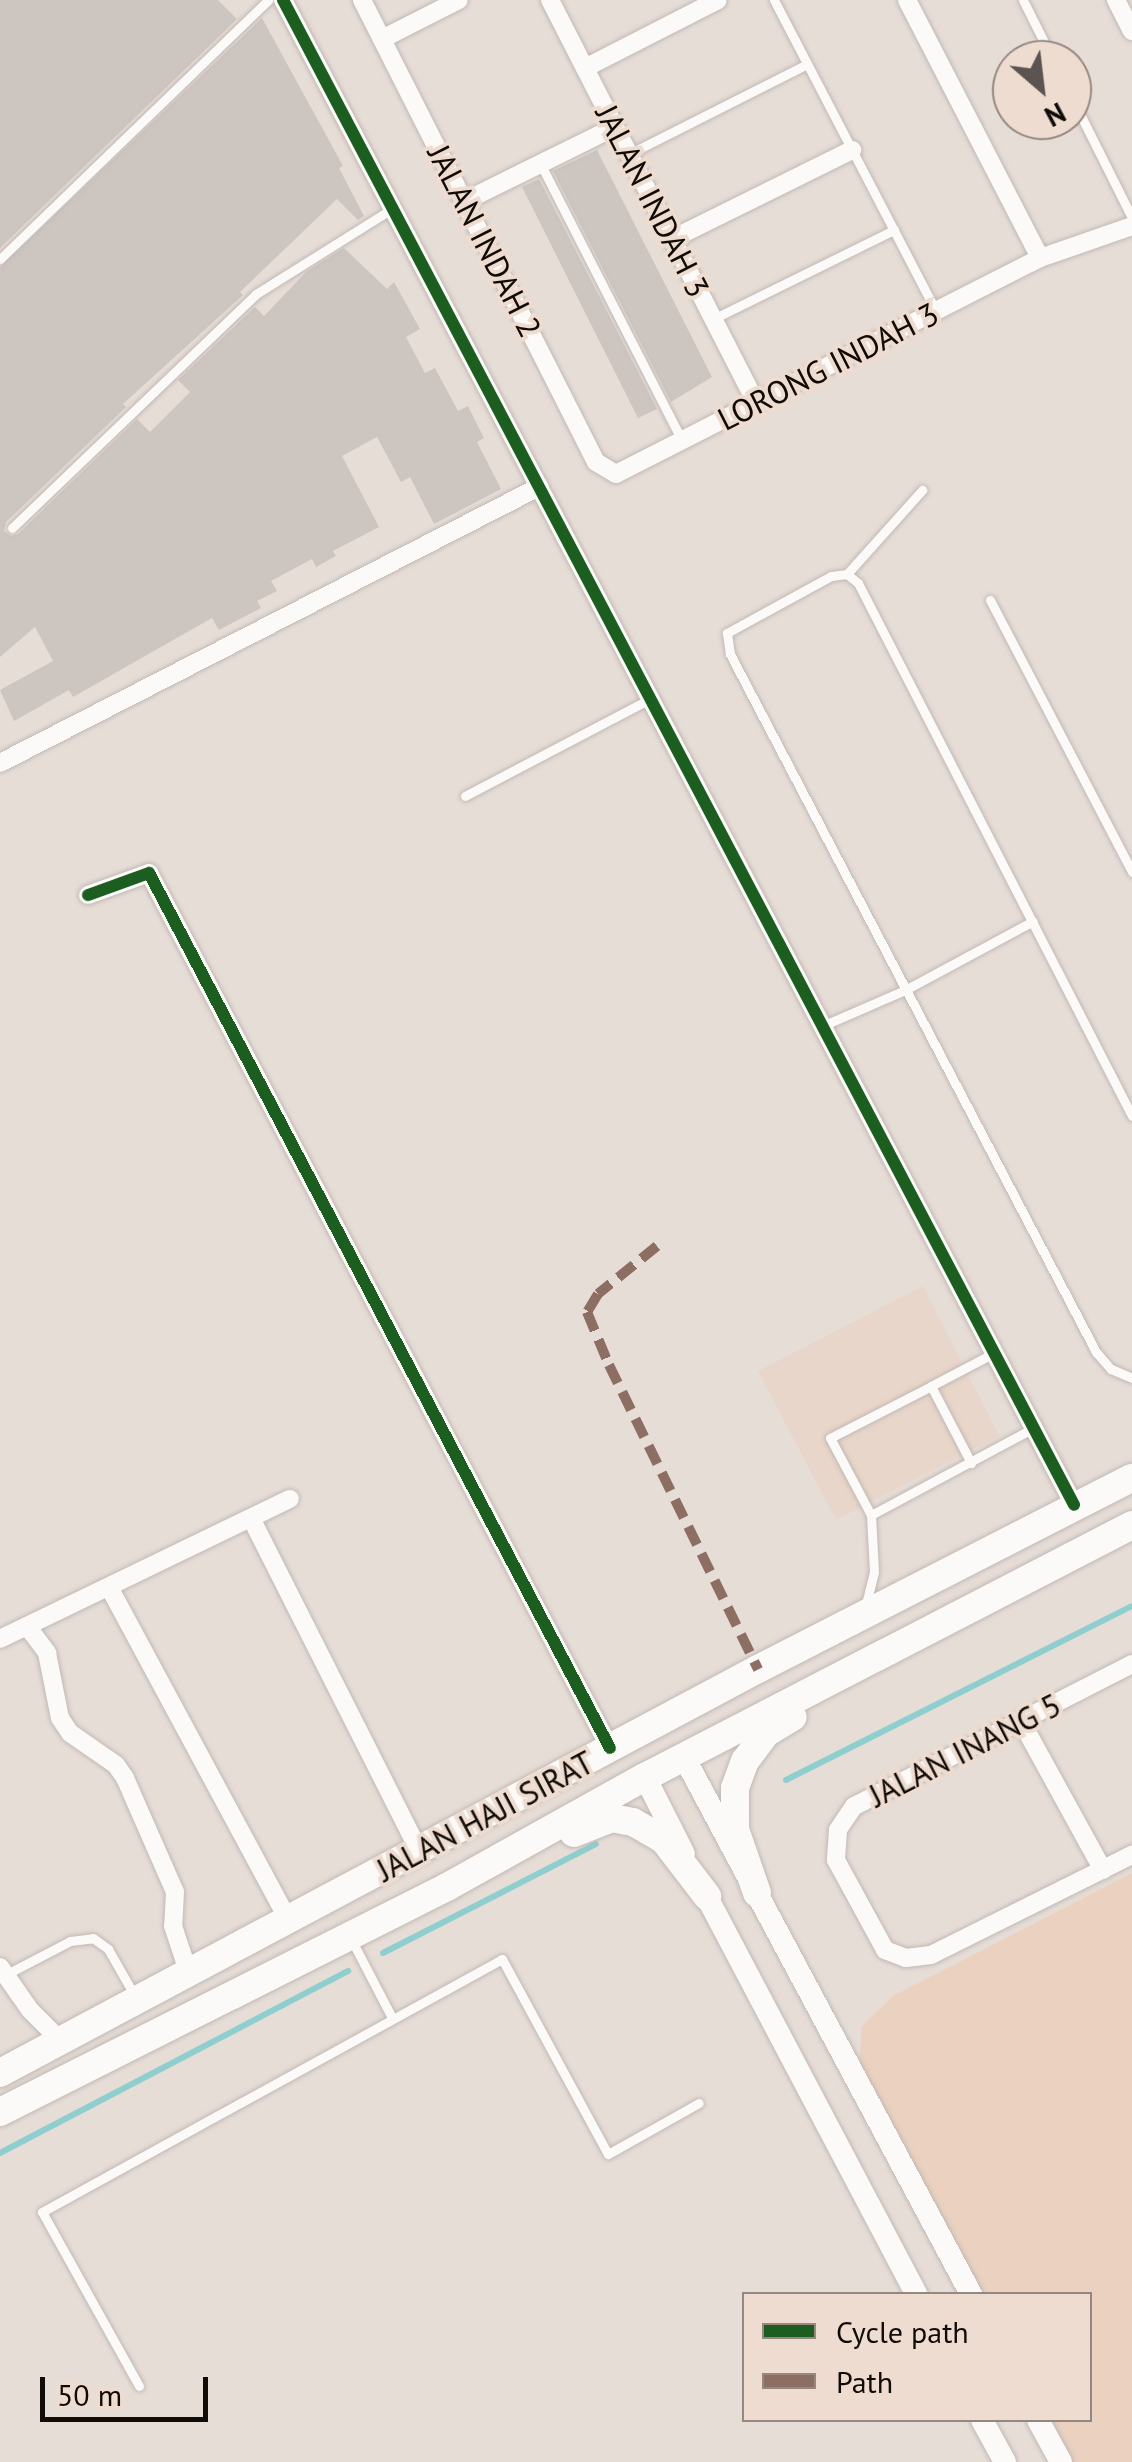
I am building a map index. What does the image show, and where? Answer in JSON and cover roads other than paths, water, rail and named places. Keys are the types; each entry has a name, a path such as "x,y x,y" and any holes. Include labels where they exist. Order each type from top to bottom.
{"main road":[{"name":"JALAN HAJI SIRAT","path":"0,2073 758,1669 1132,1478"},
{"name":"JALAN HAJI SIRAT","path":"0,2110 447,1886 650,1764 684,1757 1132,1528"},
{"path":"757,1893 735,1830 735,1788 745,1761 766,1733 1132,1528"},
{"path":"289,1922 380,1883 632,1756 650,1764 670,1734 740,1697 758,1669"},
{"path":"447,1886 612,1818 633,1822 664,1840 706,1896"},
{"path":"62,2042 96,2048 220,1986 295,1964"}],"street":[{"path":"284,0 1074,1505"},
{"name":"JALAN INDAH 2","path":"362,0 596,462 616,474"},
{"path":"382,39 458,0"},
{"name":"JALAN INDAH 3","path":"550,0 756,402"},
{"path":"585,68 718,0"},
{"path":"907,0 1040,258"},
{"path":"1116,0 1132,31"},
{"path":"465,201 615,127"},
{"path":"672,238 852,150"},
{"name":"LORONG INDAH 3","path":"616,474 1040,258 1132,226"},
{"path":"0,763 539,487"},
{"path":"88,895 149,874 610,1748"},
{"path":"0,1639 290,1499"},
{"path":"251,1518 419,1852"},
{"path":"109,1588 289,1922"},
{"path":"27,1626 48,1653 60,1718 70,1733 116,1765 124,1778 175,1892 173,1926 189,1974"},
{"name":"JALAN INANG 5","path":"1103,1870 931,1956 906,1958 885,1950 836,1860 838,1830 854,1806 1132,1664"},
{"path":"1020,1722 1103,1870 1132,1854"},
{"path":"684,1757 970,2292"},
{"path":"650,1764 706,1896 915,2292"},
{"path":"2,1971 30,2010 62,2042"},
{"path":"983,2422 1005,2462"},
{"path":"1039,2422 1061,2462"}],"lane":[{"path":"0,259 268,0"},
{"path":"774,0 936,311"},
{"path":"1023,0 1043,40"},
{"path":"629,154 807,64"},
{"path":"1092,138 1132,218"},
{"path":"540,163 682,440"},
{"path":"12,528 256,294 393,208"},
{"path":"713,318 894,230"},
{"path":"922,490 847,574 831,576 727,632 730,654 1096,1352 1111,1369 1132,1378"},
{"path":"847,574 858,583 1132,1116"},
{"path":"990,600 1132,872"},
{"path":"465,796 650,698"},
{"path":"822,1026 904,990 1033,921"},
{"path":"863,1614 874,1572 870,1515 830,1438 994,1353"},
{"path":"931,1386 972,1462"},
{"path":"870,1515 1033,1428"},
{"path":"350,1937 391,2016"},
{"path":"2,1971 70,1941 93,1938 108,1949 137,2001"},
{"path":"139,2386 42,2212 391,2016 502,1959 608,2154 699,2103"}],"waterway":[{"path":"786,1780 1132,1606"},
{"path":"383,1953 596,1844"},
{"path":"0,2153 348,1971"}]}
